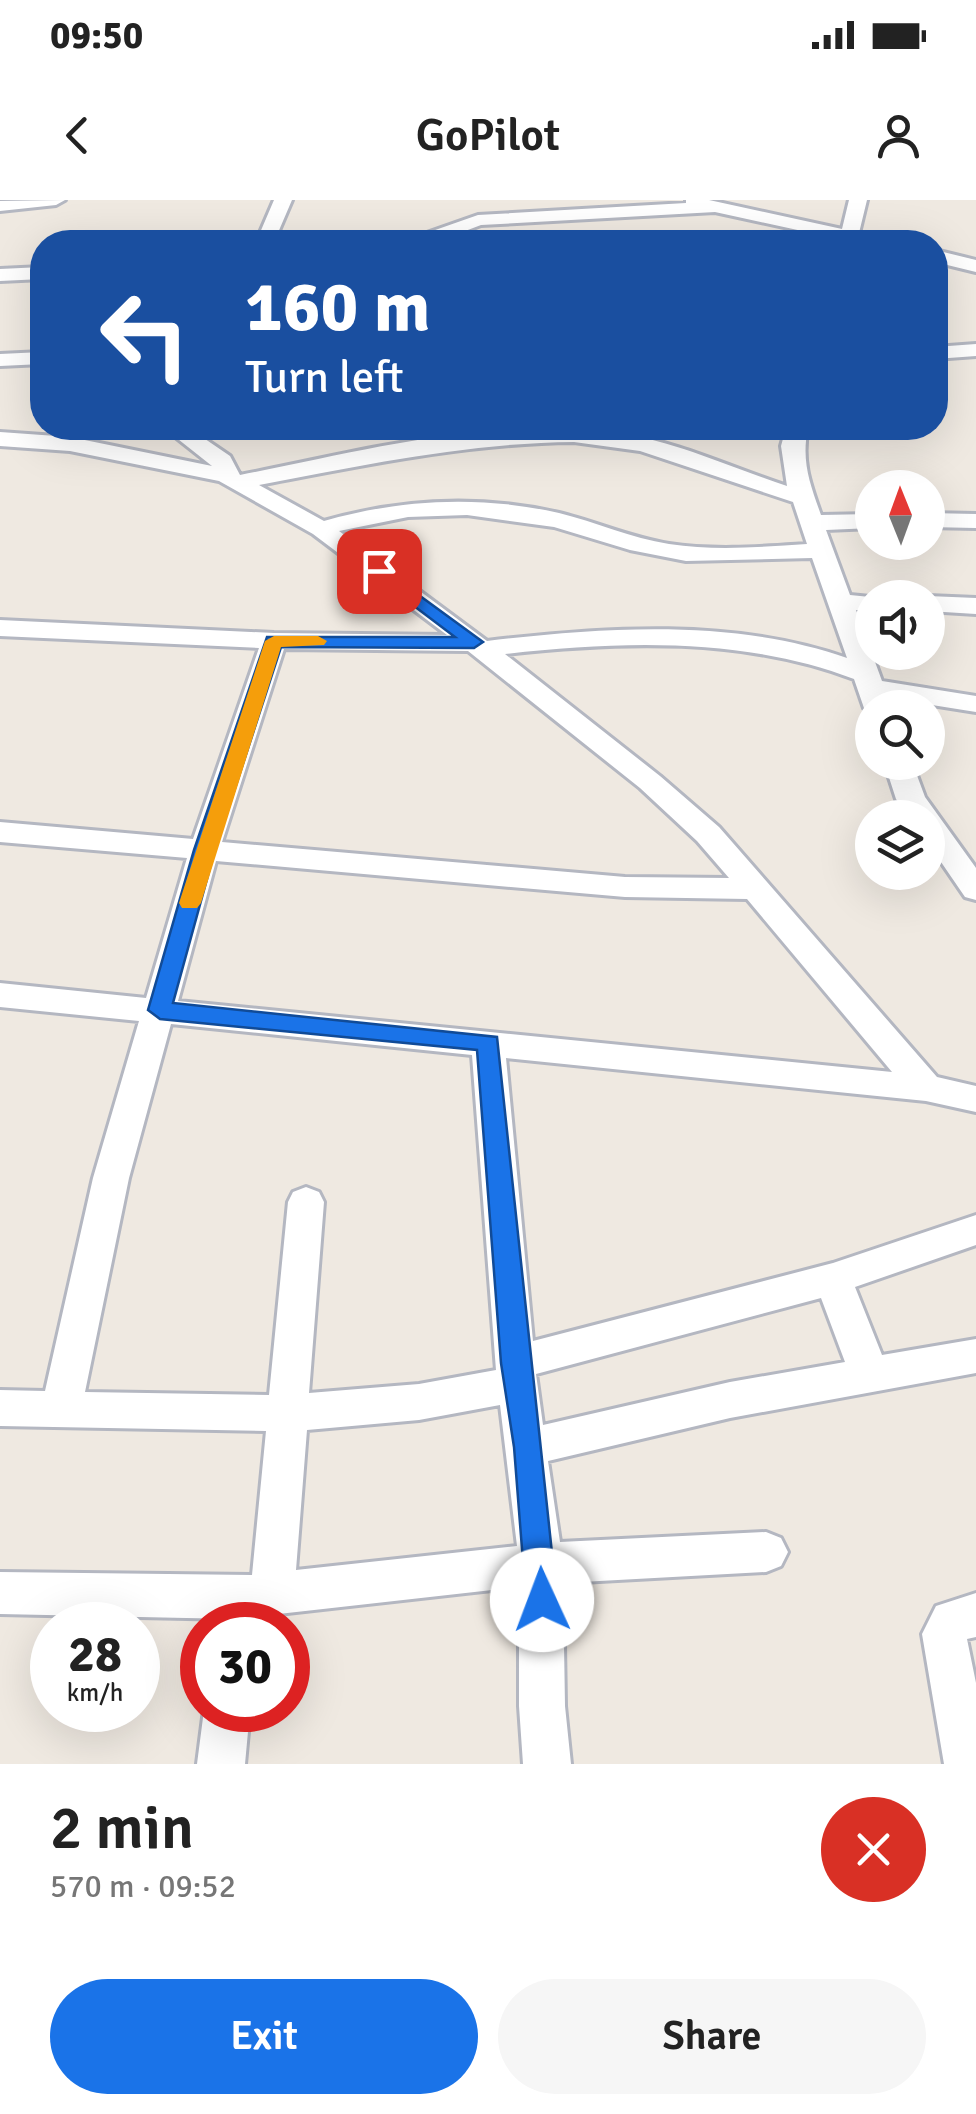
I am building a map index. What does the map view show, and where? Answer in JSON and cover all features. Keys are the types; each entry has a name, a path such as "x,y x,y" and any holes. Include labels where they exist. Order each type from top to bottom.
{"street":[{"path":"0,206 56,200"},
{"path":"270,230 282,200"},
{"path":"685,200 808,230"},
{"path":"851,230 858,200"},
{"path":"447,230 478,220 714,207"},
{"path":"948,259 976,266"},
{"path":"0,275 30,274"},
{"path":"0,340 30,340"},
{"path":"948,352 976,350"},
{"path":"0,360 30,359"},
{"path":"0,438 70,444 232,479 321,528 478,646 650,782 708,834 926,1088"},
{"path":"192,440 222,461 232,479"},
{"path":"232,479 495,440"},
{"path":"605,440 661,448 755,484 801,496"},
{"path":"793,440 793,470 801,496 871,689"},
{"path":"321,528 387,510 465,509 557,520 668,551 722,554 821,550"},
{"path":"945,520 976,521"},
{"path":"810,523 855,522"},
{"path":"841,602 855,602"},
{"path":"945,605 976,606"},
{"path":"0,628 478,646 596,639 743,644 786,648 871,689 976,704"},
{"path":"61,1408 111,1178 204,850 274,641"},
{"path":"0,832 625,887 759,889"},
{"path":"945,847 976,890"},
{"path":"0,995 926,1088 976,1099"},
{"path":"488,1043 516,1373 529,1447 541,1564 542,1706 547,1764"},
{"path":"247,1602 290,1413 306,1202"},
{"path":"0,1408 290,1413 420,1402 834,1278 976,1230"},
{"path":"834,1278 869,1373"},
{"path":"529,1447 730,1400 976,1356"},
{"path":"268,1602 541,1564 766,1552"},
{"path":"0,1593 184,1602"},
{"path":"968,1764 944,1634 952,1621 976,1615"},
{"path":"221,1764 225,1732"}],"slow traffic":[{"path":"190,903 274,641 318,641"}],"route":[{"path":"379,571 474,642 274,641 204,850 160,1010 488,1043 515,1363 529,1447 542,1600"}]}
